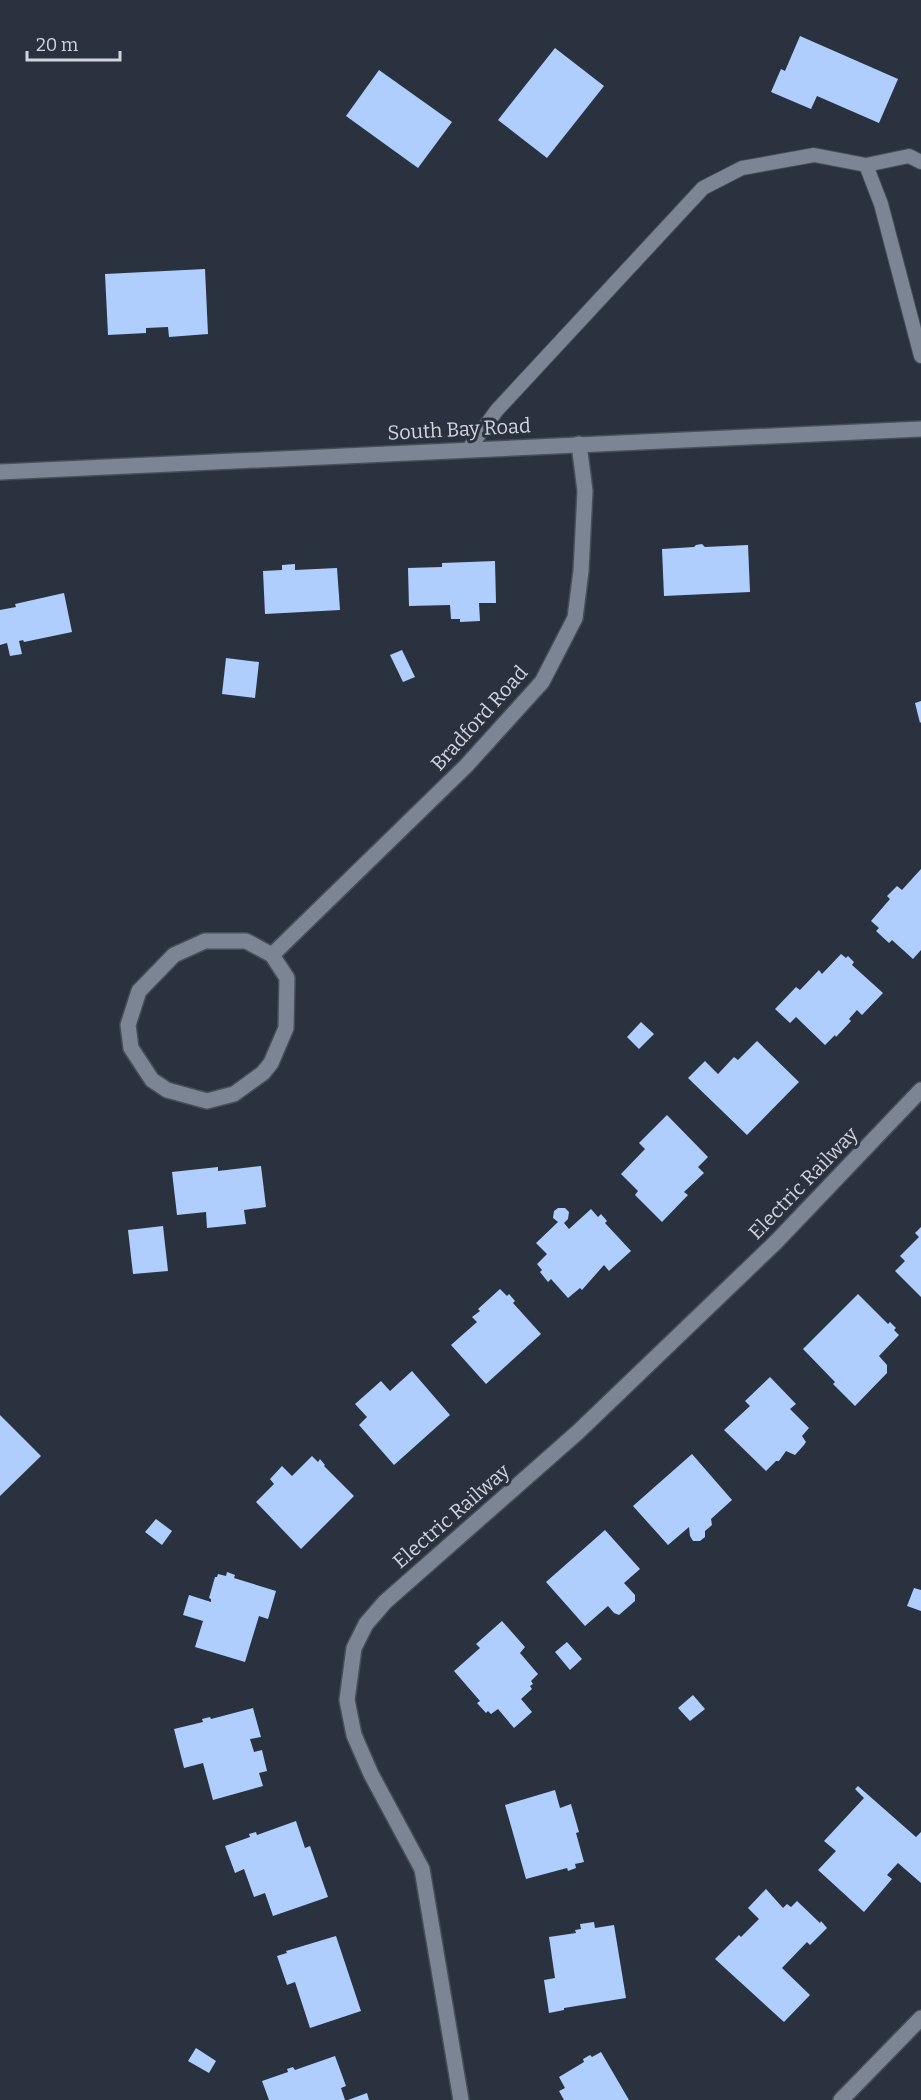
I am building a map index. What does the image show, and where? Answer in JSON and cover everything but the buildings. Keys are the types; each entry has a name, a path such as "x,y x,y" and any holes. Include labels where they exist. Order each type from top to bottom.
{"street":[{"name":"South Bay Road","path":"0,472 921,429"},
{"name":"Bradford Road","path":"272,955 466,766 542,682 575,618 581,571 585,491 579,444"},
{"path":"246,940 272,955 287,978 286,1028 271,1063 263,1072 234,1094 207,1101 167,1090 152,1080 131,1048 128,1025 139,991 174,955 205,941 246,940"},
{"name":"Electric Railway","path":"461,2100 422,1869 371,1774 354,1735 347,1700 354,1648 366,1624 385,1602 587,1424 776,1242 921,1090"},
{"path":"841,2100 921,2018"}],"lane":[{"path":"468,450 497,410 703,188 742,168 814,155 866,165 909,156 921,162"},
{"path":"866,165 881,204 917,321 921,356"}]}
